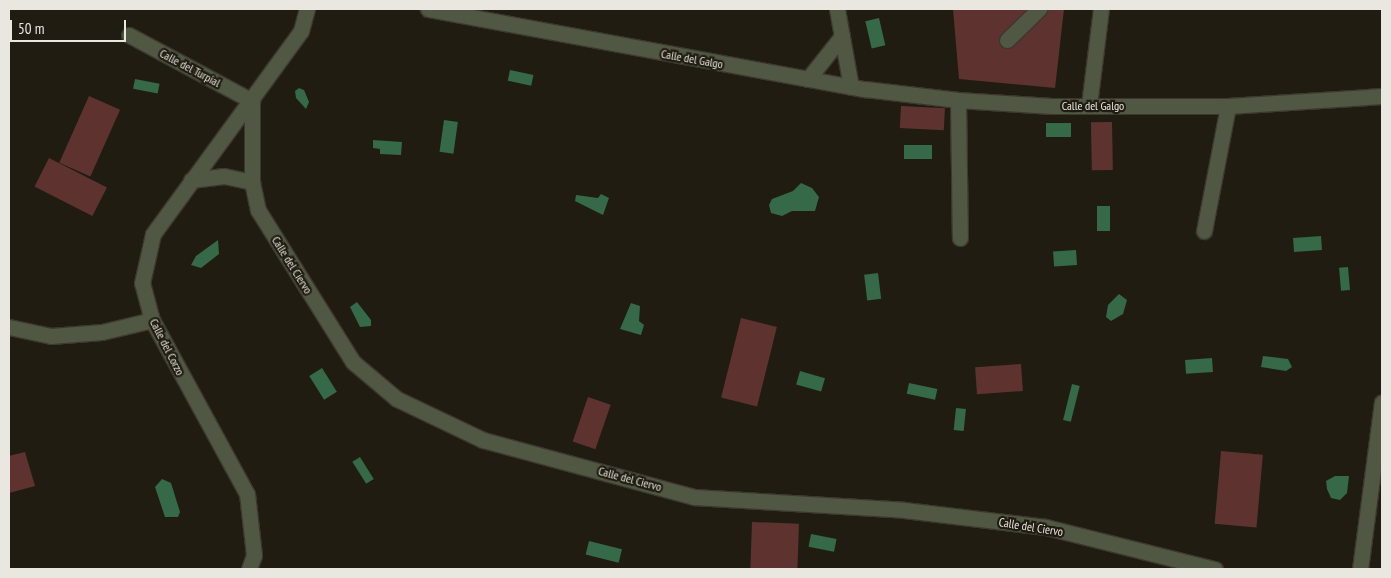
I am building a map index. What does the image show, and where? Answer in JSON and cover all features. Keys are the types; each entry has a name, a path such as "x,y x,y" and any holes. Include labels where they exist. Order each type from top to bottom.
{"street":[{"name":"Calle del Corzo","path":"248,569 254,555 246,494 152,320 142,283 153,234 191,180 252,101 301,31 307,9"},
{"name":"Calle del Galgo","path":"428,9 851,87 958,100 1089,105 1228,106 1382,96"},
{"path":"837,9 851,87"},
{"path":"1007,40 1039,9"},
{"path":"1089,105 1101,9"},
{"name":"Calle del Turpial","path":"128,35 252,101"},
{"path":"808,79 842,36"},
{"path":"958,100 960,238"},
{"name":"Calle del Ciervo","path":"252,101 252,182 258,210 353,362 397,399 483,440 694,497 904,510 1046,527 1215,569"},
{"path":"1204,232 1228,106"},
{"path":"191,180 224,176 252,182"},
{"path":"9,327 52,336 102,332 152,320"},
{"path":"1360,569 1382,402"}],"shaded area":[{"path":"953,9 1064,9 1055,88 959,79"},
{"path":"879,18 885,45 872,48 865,21"},
{"path":"510,70 533,75 531,86 508,81"},
{"path":"135,79 160,84 158,94 133,89"},
{"path":"299,88 304,90 309,102 306,109 296,98 295,91"},
{"path":"89,96 120,110 90,177 59,163"},
{"path":"901,106 945,108 944,130 900,128"},
{"path":"444,120 458,122 453,154 440,152"},
{"path":"1091,122 1112,122 1113,170 1092,170"},
{"path":"1046,123 1071,123 1071,137 1046,137"},
{"path":"373,140 402,142 401,155 380,154 380,149 373,148"},
{"path":"904,145 932,145 932,159 904,159"},
{"path":"49,158 107,188 92,216 34,187"},
{"path":"801,183 812,188 819,197 815,211 792,211 782,216 771,213 769,205 772,199 793,191"},
{"path":"601,194 609,198 603,215 575,201 576,195 598,198"},
{"path":"1097,206 1110,206 1110,231 1097,231"},
{"path":"1321,236 1322,250 1294,252 1293,238"},
{"path":"218,240 219,254 201,268 191,265 196,256"},
{"path":"1076,250 1077,265 1054,267 1053,252"},
{"path":"1348,267 1350,290 1341,291 1339,268"},
{"path":"878,273 881,299 867,301 864,275"},
{"path":"1119,294 1127,300 1123,314 1111,321 1106,317 1108,305"},
{"path":"357,302 371,320 371,326 360,327 350,307"},
{"path":"631,303 640,306 639,321 644,325 641,335 620,329"},
{"path":"741,318 777,327 757,407 721,398"},
{"path":"1263,356 1288,359 1292,367 1286,371 1261,367"},
{"path":"1212,358 1213,372 1186,374 1185,360"},
{"path":"1021,364 1023,391 977,394 975,367"},
{"path":"322,368 337,392 324,400 309,376"},
{"path":"800,371 825,378 821,392 796,384"},
{"path":"909,383 937,389 935,400 907,394"},
{"path":"1072,384 1080,386 1071,422 1063,420"},
{"path":"588,397 611,405 595,449 573,441"},
{"path":"956,408 966,409 964,431 954,430"},
{"path":"1221,451 1263,455 1256,527 1215,524"},
{"path":"25,452 35,486 9,493 9,456"},
{"path":"360,457 374,479 366,484 352,462"},
{"path":"1335,476 1349,476 1347,493 1340,500 1331,498 1327,489 1326,481"},
{"path":"162,479 171,483 180,512 178,517 165,517 155,487"},
{"path":"752,522 799,524 797,569 750,569"},
{"path":"811,534 837,539 834,552 809,547"},
{"path":"589,541 622,549 619,563 586,555"}]}
